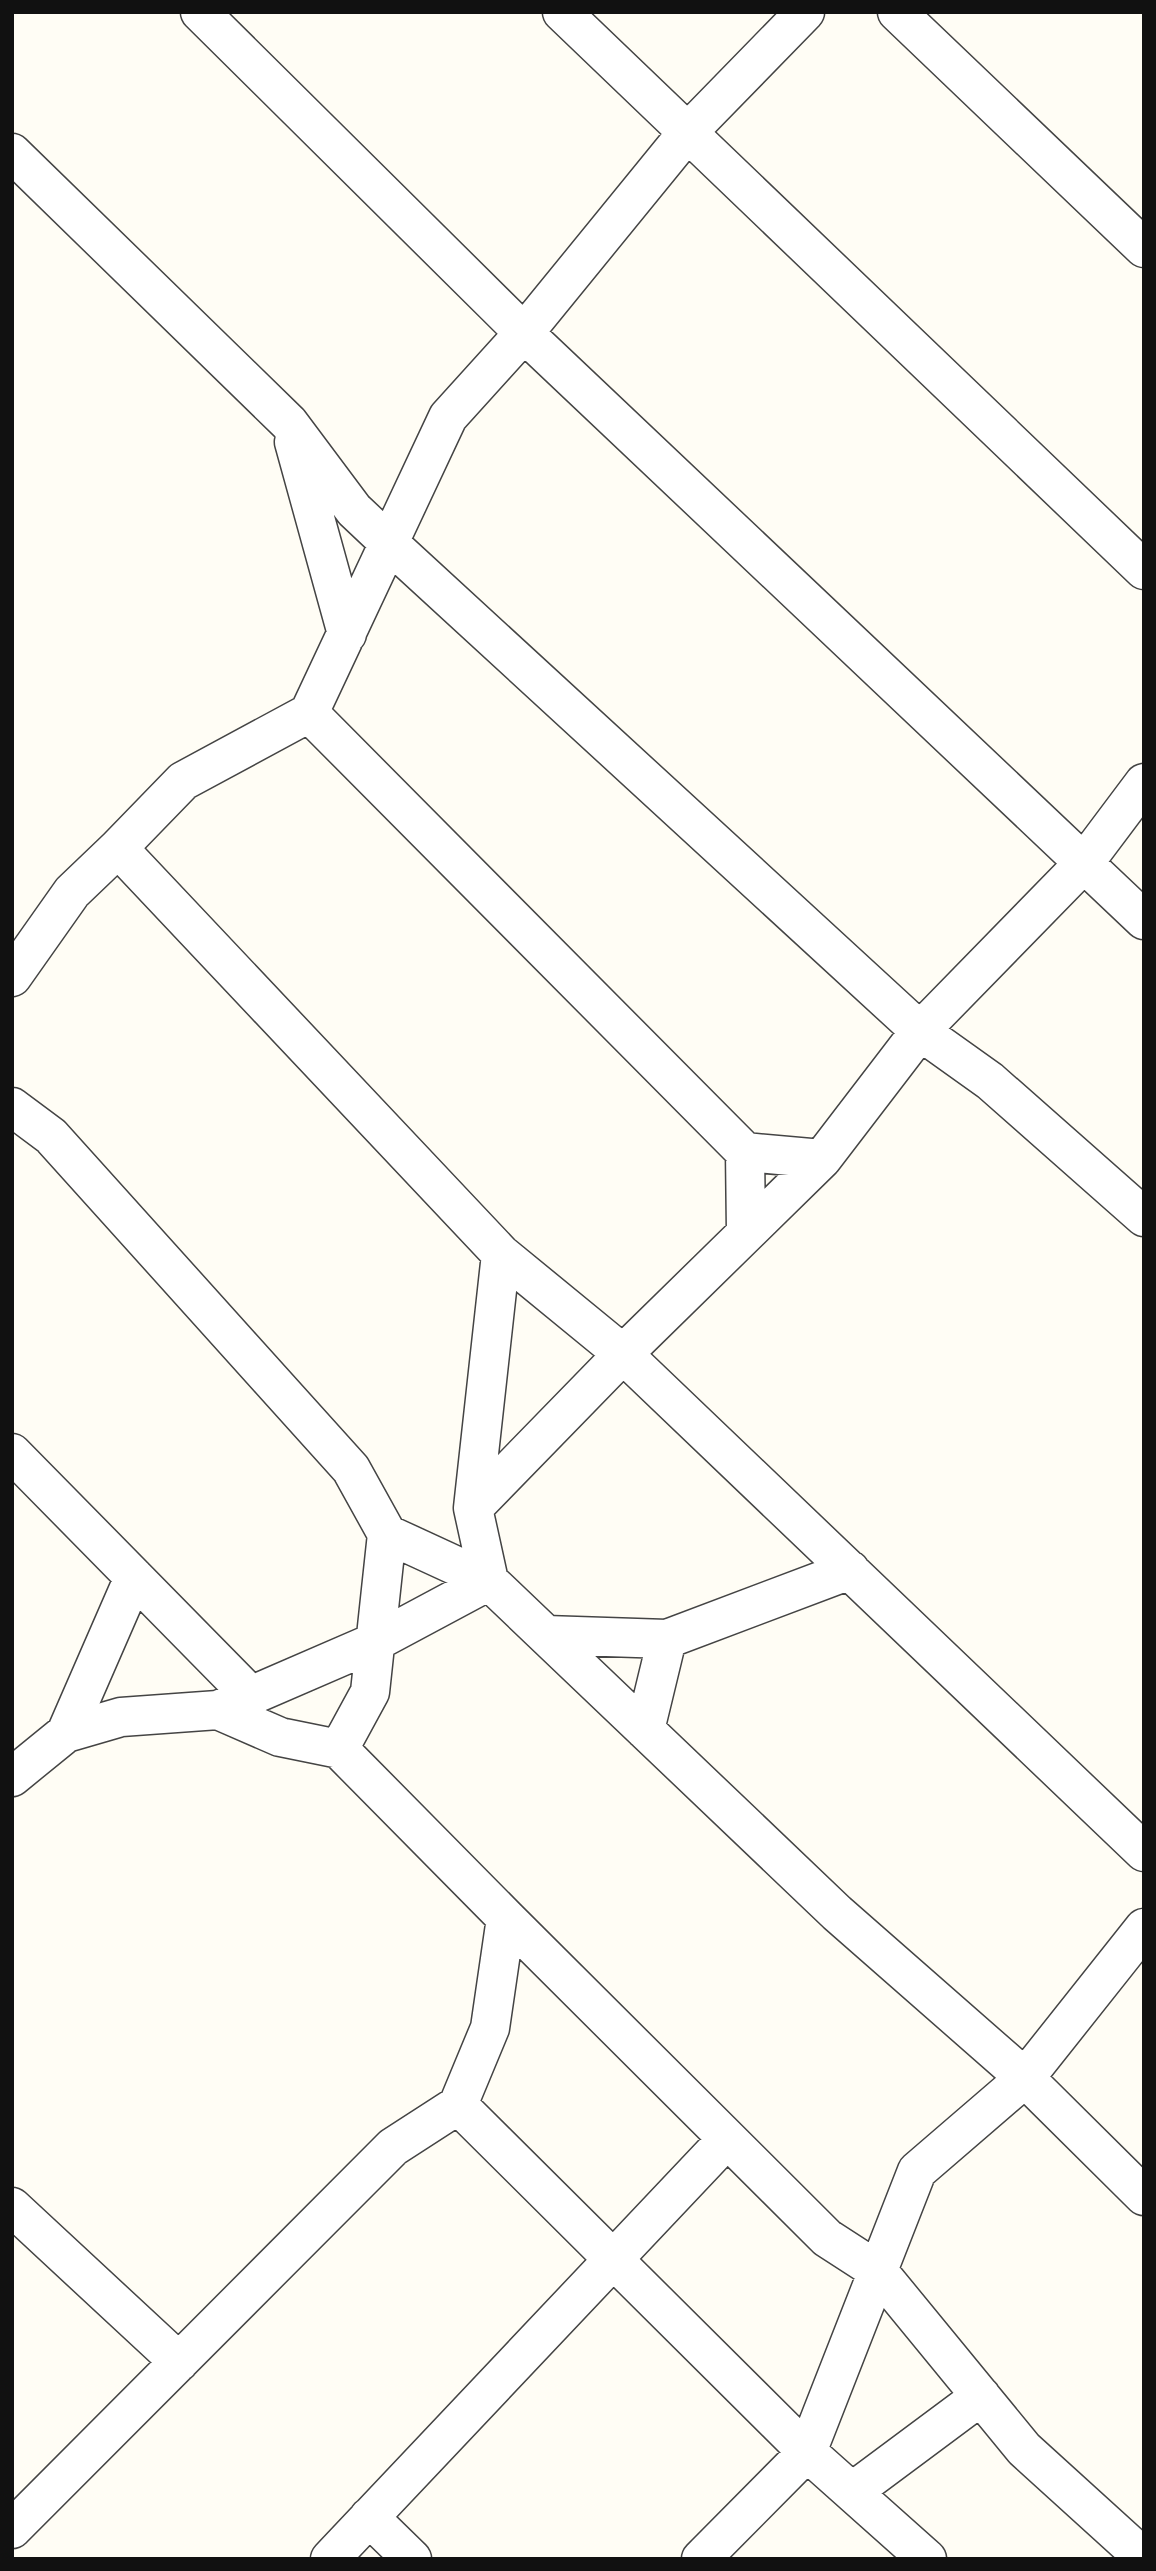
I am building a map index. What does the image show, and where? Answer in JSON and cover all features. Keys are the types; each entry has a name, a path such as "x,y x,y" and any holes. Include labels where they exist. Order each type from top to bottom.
{"street":[{"path":"201,12 524,333 1144,920"},
{"path":"562,12 1144,570"},
{"path":"12,977 72,892 183,781 309,713 448,417 524,333 688,133 804,12"},
{"path":"897,12 1144,248"},
{"path":"12,153 289,423 354,510 390,544 920,1031 990,1081 1144,1217"},
{"path":"289,423 347,634"},
{"path":"309,713 745,1152 822,1159"},
{"path":"473,1508 623,1354 822,1159 920,1031 1084,863 1144,783"},
{"path":"118,848 501,1254 623,1354 1144,1852"},
{"path":"12,1107 51,1136 351,1468 387,1534 370,1692 339,1749"},
{"path":"745,1152 746,1233"},
{"path":"489,1581 473,1508 501,1254"},
{"path":"12,1453 134,1577 234,1703 280,1737 339,1749 827,2238 878,2271 1024,2449 1144,2558"},
{"path":"387,1534 489,1581 837,1913 1025,2078 1144,2196"},
{"path":"546,1635 667,1639 850,1570"},
{"path":"66,1733 134,1577"},
{"path":"12,1776 66,1733 121,1717 234,1703 375,1642 489,1581"},
{"path":"645,1730 667,1639"},
{"path":"12,2529 393,2147 458,2105 490,2028 506,1919"},
{"path":"701,2559 807,2452 917,2171 1025,2078 1144,1928"},
{"path":"458,2105 807,2452 927,2559"},
{"path":"330,2559 727,2139"},
{"path":"12,2207 178,2362"},
{"path":"852,2492 981,2396"},
{"path":"369,2517 412,2559"}]}
